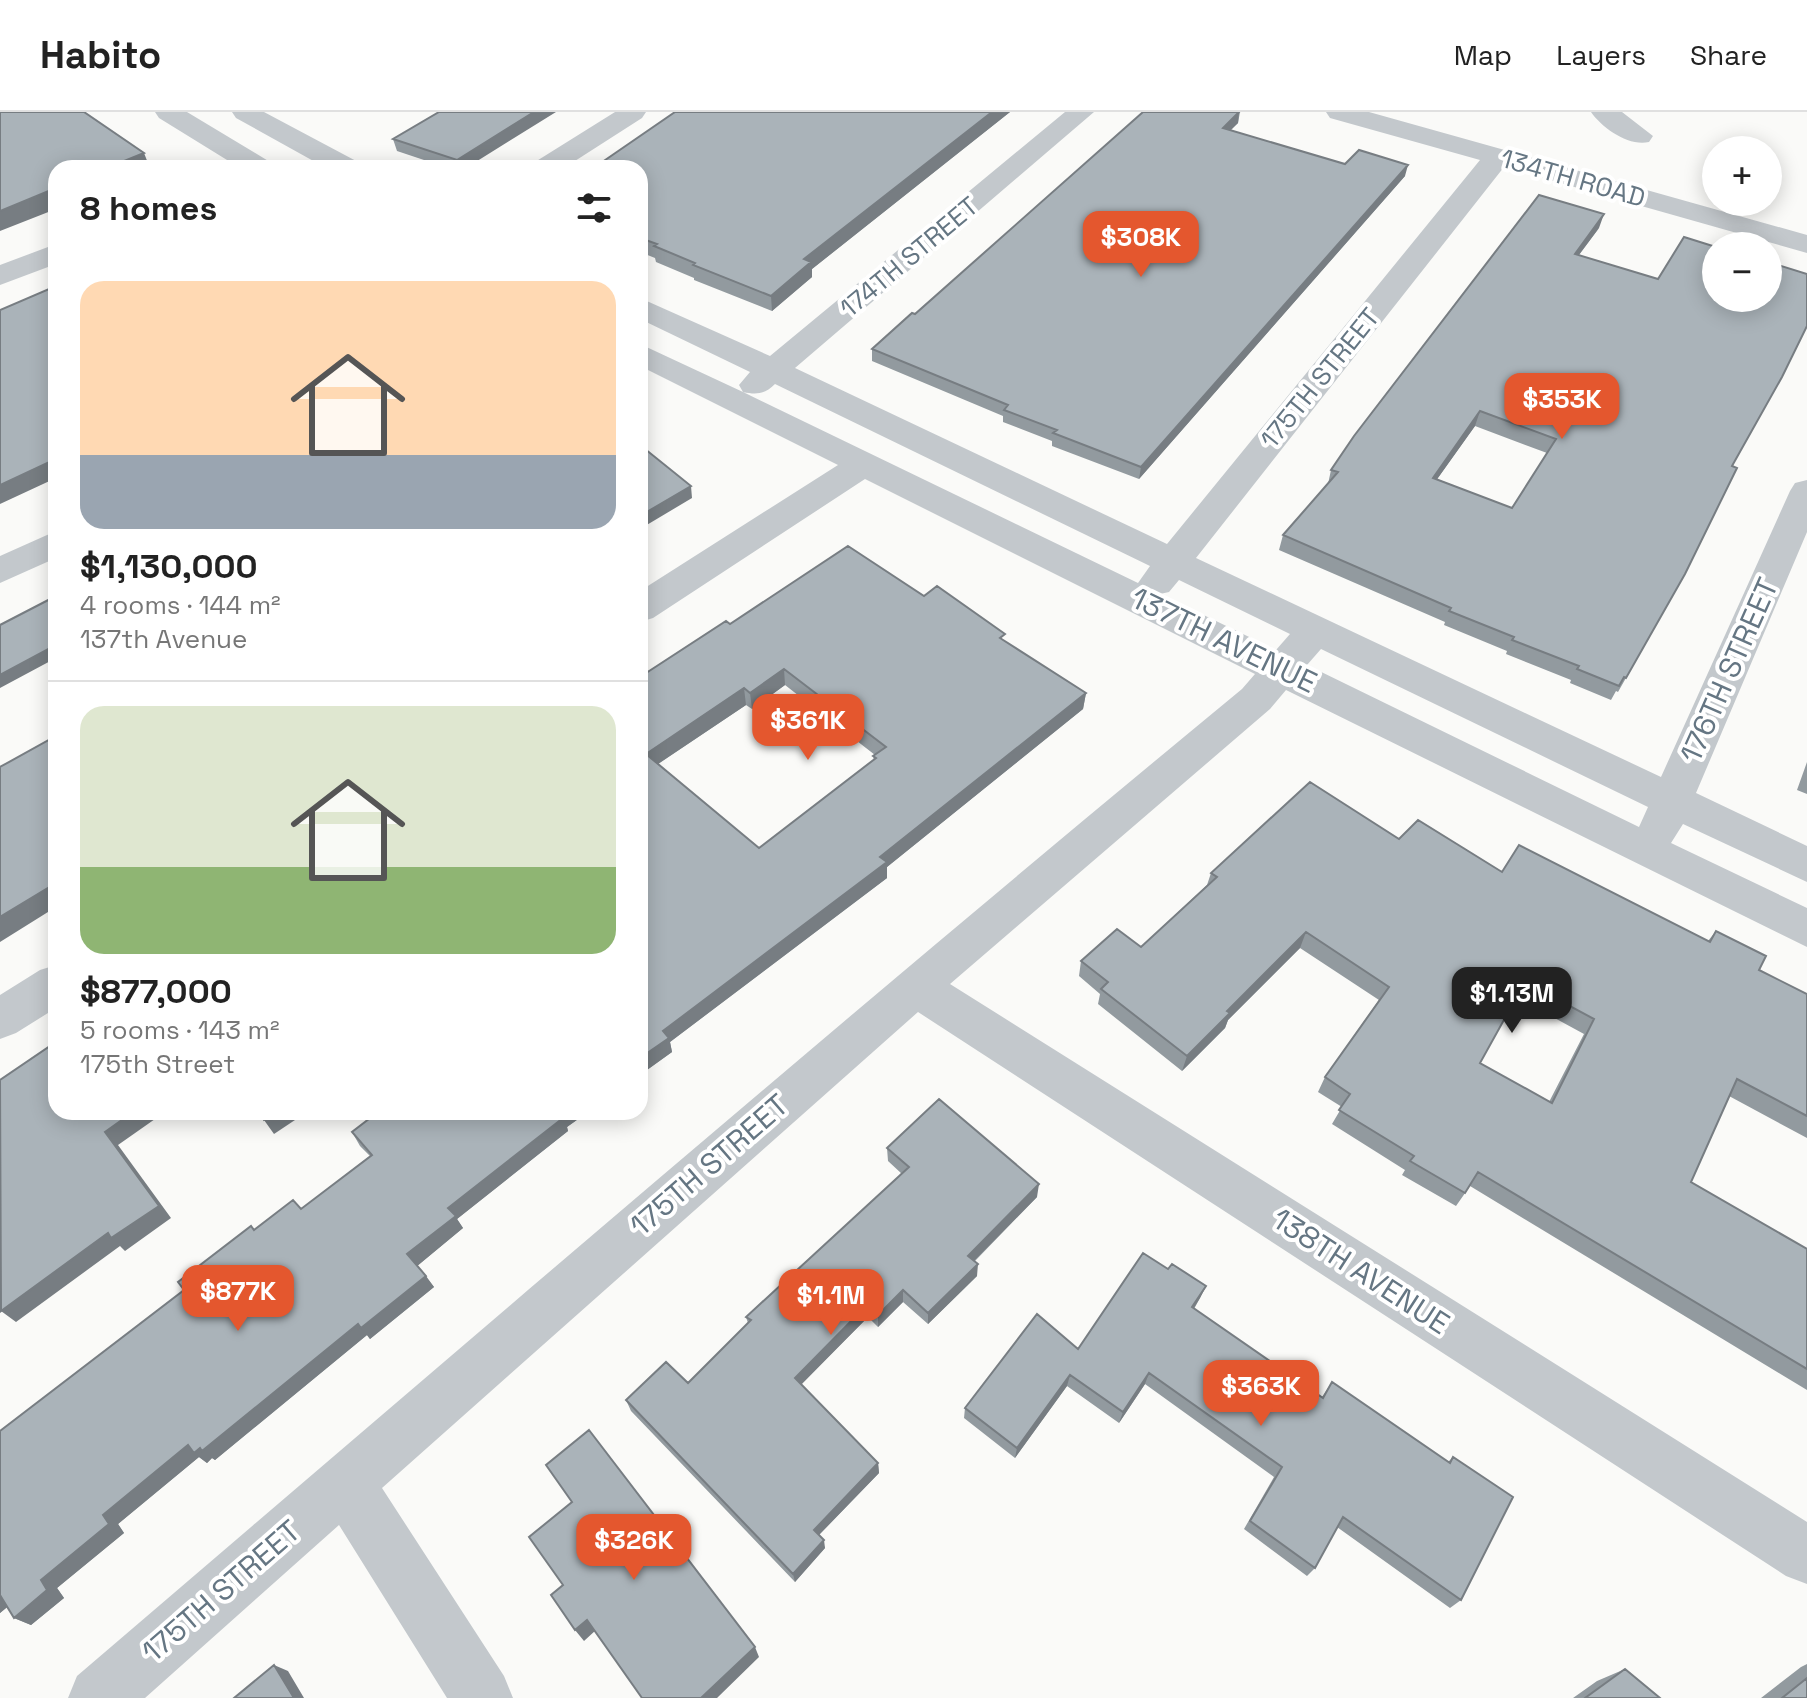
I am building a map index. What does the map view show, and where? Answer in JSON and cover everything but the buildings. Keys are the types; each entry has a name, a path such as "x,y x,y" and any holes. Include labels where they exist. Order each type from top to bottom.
{"street":[{"path":"168,112 247,160"},
{"path":"245,112 331,160"},
{"path":"558,160 633,112"},
{"name":"174TH STREET","path":"735,401 1081,112"},
{"name":"134TH ROAD","path":"1339,112 1807,244"},
{"path":"1604,112 1639,136"},
{"path":"282,160 310,150"},
{"name":"175TH STREET","path":"1143,599 1497,157"},
{"path":"0,276 48,256"},
{"name":"137TH AVENUE","path":"648,311 1807,865"},
{"name":"137TH AVENUE","path":"648,358 1143,599 1807,929"},
{"path":"648,604 866,463"},
{"name":"176TH STREET","path":"1651,850 1807,491"},
{"path":"0,571 48,547"},
{"name":"175TH STREET","path":"99,1698 915,986 1256,699 1315,630"},
{"name":"138TH AVENUE","path":"915,986 1807,1555"},
{"path":"0,1019 48,989"},
{"path":"345,1482 482,1698"}]}
